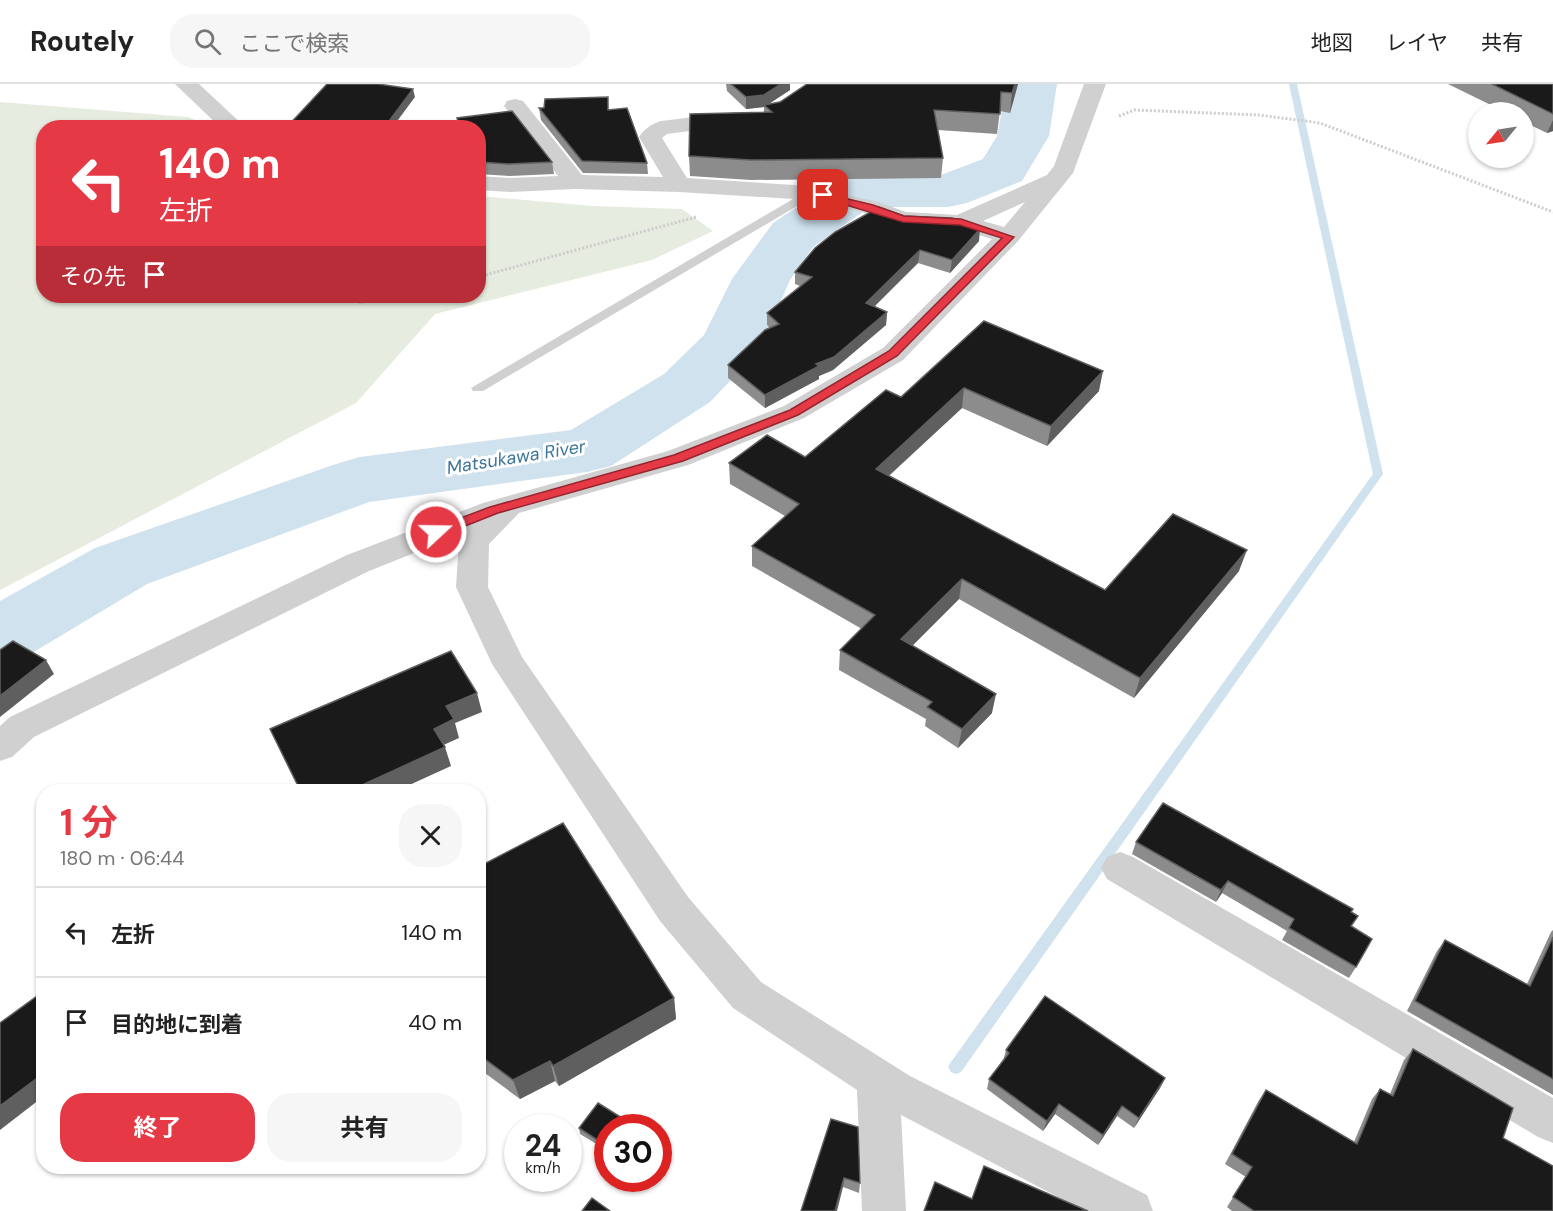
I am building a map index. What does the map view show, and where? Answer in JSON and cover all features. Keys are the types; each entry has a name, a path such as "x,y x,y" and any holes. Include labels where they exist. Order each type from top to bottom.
{"street":[{"path":"186,84 226,120"},
{"path":"0,747 22,727 358,563 512,505 678,458 794,412 893,354 1009,237 1065,168 1095,84"},
{"path":"515,106 575,182"},
{"path":"679,185 650,137 661,128 760,116"},
{"path":"961,222 1057,178"},
{"path":"486,184 510,185 575,182 679,185 810,193 870,207 903,219 961,222 1009,237"},
{"path":"512,505 474,540 472,587 509,664 674,909 747,995 878,1079 1131,1211"},
{"path":"1120,868 1553,1122"},
{"path":"878,1079 884,1211"}],"lane":[{"path":"478,388 810,193"}],"path":[{"path":"1116,117 1134,110 1259,116 1320,123 1553,212"},
{"path":"486,275 697,216"}],"shaded area":[{"path":"0,102 188,117 195,120 36,120 36,303 479,303 435,314 356,403 0,590"},
{"path":"486,197 592,206 682,209 713,231 652,260 486,301"}],"building":[{"path":"327,84 378,84 413,89 390,120 293,120"},
{"path":"731,84 781,84 764,95 746,97"},
{"path":"807,84 1015,84 1012,93 1001,92 1000,114 934,110 943,158 751,160 689,156 690,114 772,112 764,105 780,102"},
{"path":"1492,84 1553,84 1553,114 1534,105 1534,102 1529,102"},
{"path":"608,97 608,110 627,108 647,163 582,161 539,108 544,108 545,99"},
{"path":"512,111 552,162 486,163 486,120 458,120 457,118"},
{"path":"879,207 904,216 952,218 980,229 952,260 920,250 866,303 887,312 834,357 816,364 819,366 765,395 728,365 765,330 779,324 767,313 812,277 795,272 815,248 835,232"},
{"path":"984,321 1103,371 1051,426 964,388 876,469 1105,590 1173,514 1247,550 1140,678 962,579 901,639 996,694 962,729 927,707 932,702 840,650 875,615 752,546 799,504 729,463 767,435 805,457 886,390 901,397"},
{"path":"13,641 46,660 0,696 0,650"},
{"path":"451,651 477,693 446,706 454,719 434,729 445,747 364,784 297,784 270,729"},
{"path":"1163,803 1353,909 1351,912 1358,916 1351,926 1372,939 1356,967 1289,928 1294,919 1228,881 1221,890 1136,842"},
{"path":"563,823 674,998 553,1066 550,1061 513,1080 486,1060 486,863"},
{"path":"1553,937 1553,1079 1415,1001 1445,940 1530,986"},
{"path":"1045,996 1165,1078 1139,1118 1122,1106 1103,1135 1059,1104 1047,1121 989,1079 1009,1053 1006,1050"},
{"path":"36,997 36,1079 0,1106 0,1023"},
{"path":"1413,1049 1513,1108 1503,1138 1553,1166 1553,1211 1254,1211 1233,1197 1252,1167 1232,1154 1266,1090 1357,1144 1380,1089 1393,1096"},
{"path":"598,1103 616,1114 594,1114 594,1138 582,1130 582,1124"},
{"path":"831,1119 858,1127 860,1183 844,1178 835,1211 801,1211"},
{"path":"984,1166 1088,1211 924,1211 935,1182 972,1199"},
{"path":"592,1198 610,1211 582,1211"}],"waterway":[{"name":"Matsukawa River","path":"0,636 121,566 360,480 587,450 687,388 731,344 761,279 793,235 858,191 948,191 1003,170 1023,136 1032,84"},
{"path":"956,1067 1378,474 1293,84"}],"route":[{"path":"436,532 494,510 678,458 794,412 893,354 1009,237 961,222 903,219 870,207 823,195"}]}
